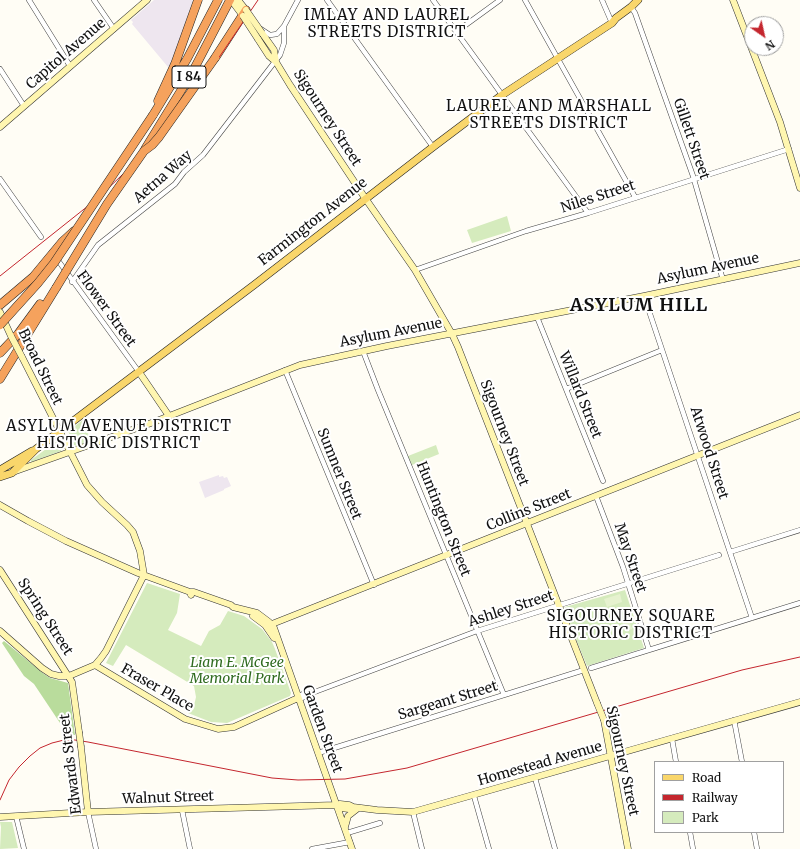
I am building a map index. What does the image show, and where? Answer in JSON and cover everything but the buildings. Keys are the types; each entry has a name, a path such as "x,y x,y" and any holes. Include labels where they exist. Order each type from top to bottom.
{"highway":[{"path":"154,115 157,102 177,60 198,0"},
{"name":"I 84","path":"0,325 44,275 154,115 187,59 218,0"},
{"name":"I 84","path":"0,379 107,204 144,151 188,78 231,0"},
{"path":"144,151 159,137 245,13"},
{"path":"0,305 33,277 62,242 76,229"},
{"path":"0,353 18,334 44,298 56,288"}],"main road":[{"name":"Capitol Avenue","path":"0,126 147,0"},
{"name":"Sigourney Street","path":"231,0 261,31 274,50 276,62"},
{"name":"Sigourney Street","path":"238,0 258,39 269,56 276,62 365,198 416,270 458,347 604,720 628,849"},
{"name":"Farmington Avenue","path":"12,473 36,449 289,258 365,198 502,95 558,60 612,23 618,22 628,14 631,7 638,0"},
{"path":"733,0 780,122 800,188"},
{"name":"Asylum Avenue","path":"0,477 169,416 285,370 322,359 644,296 800,263"},
{"name":"Broad Street","path":"0,313 87,485 133,532 140,551 144,575"},
{"path":"139,372 169,416"},
{"name":"Collins Street","path":"269,626 800,415"},
{"name":"Farmington Avenue","path":"0,470 36,449"},
{"path":"0,505 8,511 66,541 144,575 231,605 233,607 257,614 269,626"},
{"path":"0,510 8,511"},
{"name":"Spring Street","path":"0,570 69,676"},
{"path":"0,631 42,668 51,674 69,676 95,665 106,651 144,575"},
{"name":"Garden Street","path":"269,626 277,636 352,849"},
{"name":"Fraser Place","path":"95,665 184,719 218,729 234,727 298,698"},
{"name":"Edwards Street","path":"69,676 74,688 88,812"},
{"name":"Homestead Avenue","path":"336,805 340,804 361,808 412,812 474,796 800,702"},
{"name":"Walnut Street","path":"0,817 88,812 336,805"},
{"path":"346,831 348,816 361,808"}],"street":[{"path":"29,0 70,66"},
{"path":"94,0 114,29"},
{"path":"261,31 275,35 284,26 298,0"},
{"path":"326,0 433,147"},
{"path":"433,0 588,213"},
{"path":"456,32 500,0"},
{"path":"525,0 635,197"},
{"path":"602,0 612,23"},
{"name":"Gillett Street","path":"631,7 643,35 694,179 723,280"},
{"name":"Aetna Way","path":"72,282 95,247 175,184 184,172 201,158 276,62 284,46 284,26"},
{"path":"0,69 24,106"},
{"name":"Niles Street","path":"416,270 526,231 588,213 789,149"},
{"path":"0,179 41,237"},
{"name":"Flower Street","path":"57,260 139,372"},
{"name":"Atwood Street","path":"644,296 752,618"},
{"name":"Willard Street","path":"537,317 603,481"},
{"path":"566,389 662,350"},
{"name":"Huntington Street","path":"363,351 504,695"},
{"name":"Sumner Street","path":"285,370 374,585"},
{"name":"May Street","path":"596,496 623,567 649,650"},
{"path":"730,552 800,530"},
{"name":"Ashley Street","path":"298,698 309,696 312,693 477,631 719,555"},
{"path":"591,668 800,603"},
{"name":"Sargeant Street","path":"318,753 584,670"},
{"path":"734,720 742,761"},
{"path":"672,739 676,761"},
{"path":"535,778 555,849"},
{"path":"474,796 489,849"},
{"path":"182,810 190,849"},
{"name":"Edwards Street","path":"88,812 96,849"},
{"path":"412,812 422,849"},
{"path":"16,816 24,849"},
{"path":"346,831 380,823"},
{"path":"690,833 693,849"},
{"path":"754,833 757,849"},
{"path":"312,849 350,842"}],"shaded area":[{"path":"154,0 193,0 172,64 168,67 132,24 133,22 131,20"},
{"path":"219,475 219,477 227,477 231,486 205,498 199,482"}],"green space":[{"path":"507,216 511,231 472,243 467,230"},
{"path":"87,417 89,420 85,426 86,432 91,436 97,435 99,438 76,446 74,445 68,431"},
{"path":"57,441 62,448 61,451 31,462 31,460"},
{"path":"436,445 439,454 412,465 408,456"},
{"name":"Liam E. McGee Memorial Park","path":"147,583 180,594 177,613 168,630 201,646 209,631 220,625 228,611 244,616 262,629 272,642 275,649 291,693 290,696 227,723 211,722 188,713 193,710 196,697 194,686 126,645 113,666 106,663"},
{"path":"625,590 644,648 587,666 564,610 565,607"},
{"path":"620,594 622,602 607,607 604,599"},
{"path":"628,617 632,629 625,631 621,619"},
{"path":"4,641 50,678 68,683 75,735 68,735 34,684 24,676 2,643"},
{"path":"0,822 12,822 18,848 0,849"}],"railway":[{"path":"0,276 98,198 146,152 168,127 203,81 258,0"},
{"path":"0,800 9,780 30,756 40,748 64,740 88,742 272,778 298,780 345,779 407,768 742,670 800,657"}],"district":[{"name":"IMLAY AND LAUREL STREETS DISTRICT","path":"387,24"},
{"name":"LAUREL AND MARSHALL STREETS DISTRICT","path":"549,116"},
{"name":"ASYLUM HILL","path":"639,306"},
{"name":"ASYLUM AVENUE DISTRICT HISTORIC DISTRICT","path":"119,436"},
{"name":"SIGOURNEY SQUARE HISTORIC DISTRICT","path":"631,626"}]}
